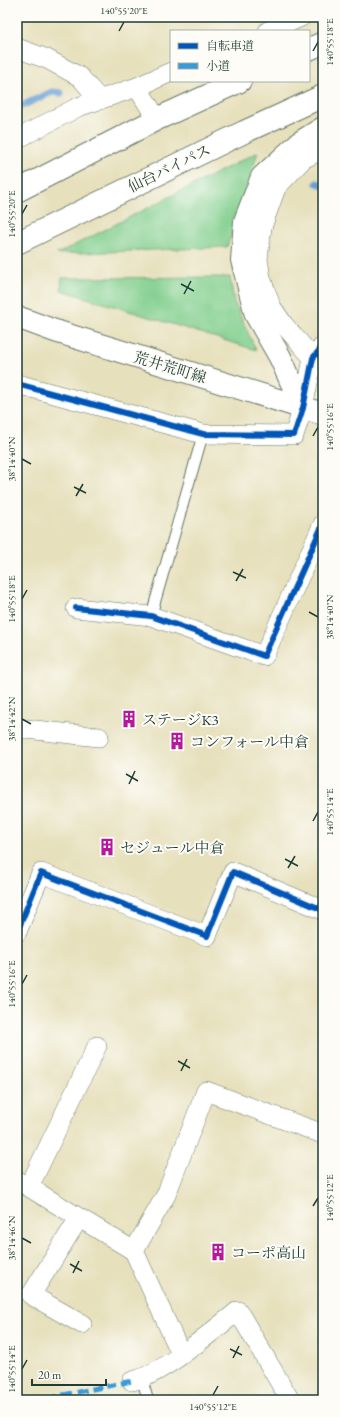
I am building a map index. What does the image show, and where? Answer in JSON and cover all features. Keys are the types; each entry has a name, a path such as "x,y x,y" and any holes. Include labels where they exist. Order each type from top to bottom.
{"main road":[{"path":"310,49 323,43"},
{"path":"17,190 157,119 238,82"},
{"name":"仙台バイパス","path":"17,243 244,132 323,96"},
{"path":"313,411 256,315 242,260 245,221 262,177 299,143 323,128"},
{"name":"荒井荒町線","path":"17,317 55,331 313,411"}],"street":[{"path":"270,30 301,17"},
{"path":"17,48 47,59 80,77 100,100"},
{"path":"17,139 78,107 170,72"},
{"path":"137,86 157,119"},
{"path":"17,384 203,434 294,435 313,411 318,352 284,325 272,306 261,278 258,259 262,227 276,188 303,159 323,149"},
{"path":"76,608 151,616 264,656 323,524"},
{"path":"17,728 98,737"},
{"path":"17,932 41,873 207,936 233,872 323,910"},
{"path":"97,1046 23,1183 134,1251 181,1354"},
{"path":"134,1251 166,1195 206,1091 323,1134"},
{"path":"79,1218 31,1295 82,1324"},
{"path":"137,1380 181,1354 238,1311 290,1400"}],"lane":[{"path":"151,616 203,434"},
{"path":"137,1380 148,1400"}],"green space":[{"path":"258,152 227,247 57,254"},
{"path":"230,277 234,302 256,350 61,290 62,278"}],"waterway":[{"path":"17,108 52,92 61,93"},
{"path":"317,183 323,185"}],"marked path":[{"path":"48,1400 58,1396 132,1381"}],"cycle path":[{"path":"17,384 203,434 294,435 303,408 313,358 323,346"},
{"path":"76,608 151,616 264,656 323,524"},
{"path":"17,932 41,873 207,936 233,872 323,910"}],"place":[{"name":"ステージK3","path":"129,719"},
{"name":"コンフォール中倉","path":"177,741"},
{"name":"セジュール中倉","path":"107,847"},
{"name":"コーポ高山","path":"218,1252"}]}
